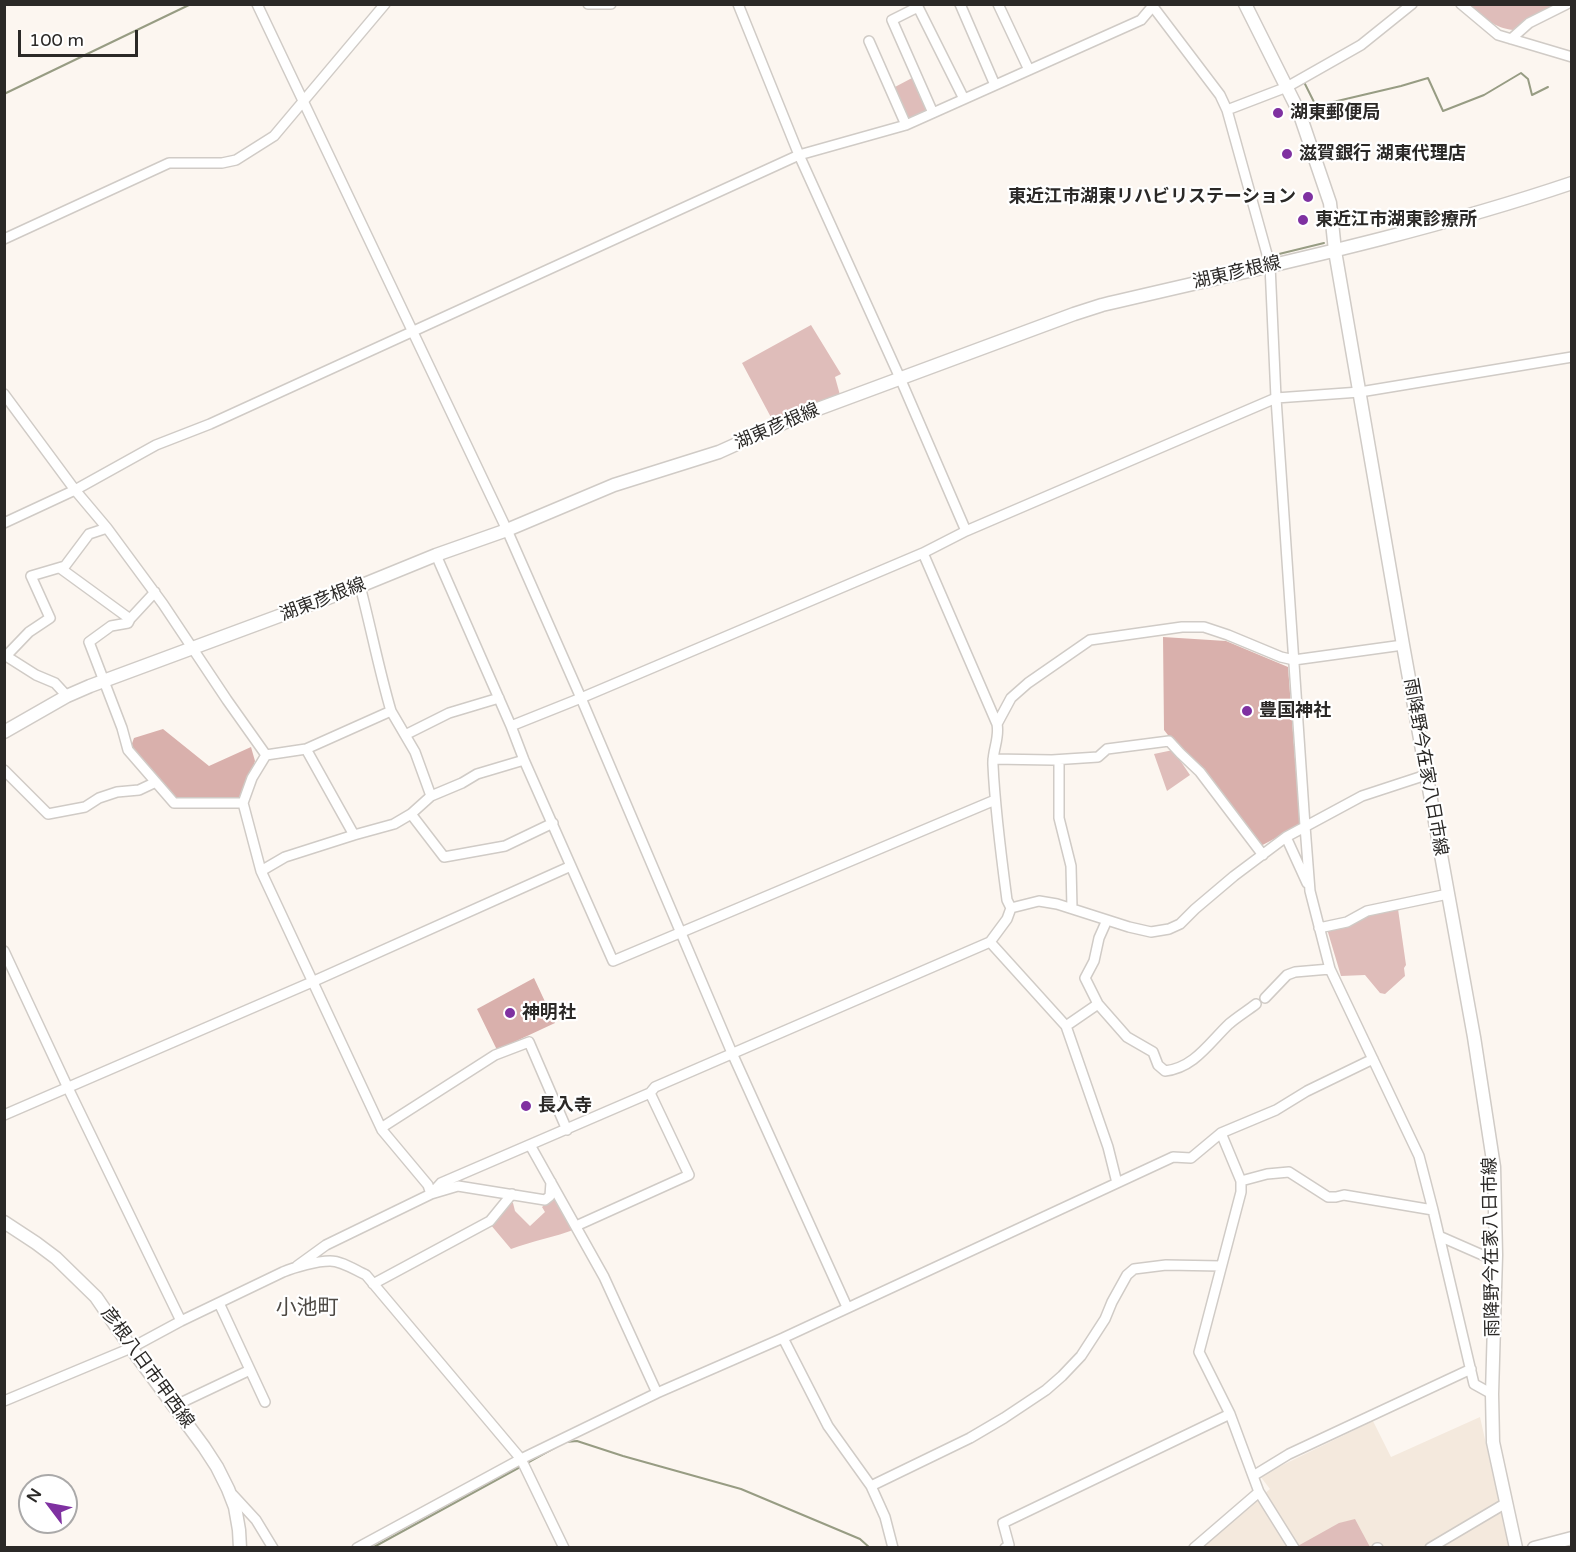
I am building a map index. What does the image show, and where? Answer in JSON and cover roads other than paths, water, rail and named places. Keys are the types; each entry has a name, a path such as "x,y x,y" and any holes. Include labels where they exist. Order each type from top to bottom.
{"main road":[{"name":"雨降野今在家八日市線","path":"1245,4 1299,112 1330,203 1335,251 1402,645 1448,894 1494,1167 1496,1261 1493,1442 1516,1548"},
{"name":"湖東彦根線","path":"4,732 67,696 104,681 507,530 614,485 719,452 799,416 1102,305 1335,251 1522,200 1572,183"},
{"name":"彦根八日市甲西線","path":"4,1222 56,1258 96,1297 204,1447 228,1489 235,1507 240,1548"},
{"path":"1534,1548 1572,1538"}],"street":[{"path":"257,4 507,530 732,1053 847,1307"},
{"path":"4,239 169,163 222,163 236,160 274,136 385,4"},
{"path":"588,4 611,4"},
{"path":"738,4 799,155 966,531"},
{"path":"960,4 995,85"},
{"path":"998,4 1029,70"},
{"path":"1227,110 1287,87 1361,45 1412,4"},
{"path":"1461,4 1498,35 1572,57"},
{"path":"1511,39 1530,24 1567,4"},
{"path":"4,522 75,490 156,445 210,424 799,155 906,125 1141,20 1152,6 1220,95 1227,110 1270,265 1276,398 1305,826 1310,891 1319,928 1330,969 1419,1156 1474,1384 1492,1394"},
{"path":"933,113 892,20 918,7 964,99"},
{"path":"869,41 906,125"},
{"path":"511,726 923,553 966,531 1276,398 1360,392 1572,357"},
{"path":"4,394 155,592 226,700 266,755"},
{"path":"67,696 55,683 36,675 6,656 29,632 50,618 31,576 65,566 89,534 108,528"},
{"path":"431,1194 441,1183 567,1130 651,1093 655,1087 990,942 1007,919 1011,908 1007,900 995,800 993,759 997,724 923,553"},
{"path":"436,555 613,961 995,800"},
{"path":"60,568 130,620"},
{"path":"360,586 391,711 415,752 431,796"},
{"path":"155,592 128,623 111,626 89,642 122,728 128,750 174,803 243,803"},
{"path":"997,724 1011,698 1028,683 1090,640 1182,627 1204,627 1294,660 1402,645"},
{"path":"405,735 449,713 499,698"},
{"path":"266,755 306,749 391,711"},
{"path":"993,759 1098,758 1107,749 1169,741 1200,772 1263,855"},
{"path":"306,749 354,835"},
{"path":"266,755 252,778 243,803 261,871 381,1128 428,1185 431,1194"},
{"path":"261,871 285,857 394,824 411,814 431,796 477,774 524,760"},
{"path":"1059,760 1059,818 1071,867 1072,908"},
{"path":"4,770 48,814 85,807 99,798 117,792 139,790 156,782"},
{"path":"1011,908 1038,901 1057,903 1151,932 1169,929 1180,924 1195,909 1286,837 1362,796 1426,775"},
{"path":"411,814 444,857 505,846 553,823"},
{"path":"1286,837 1310,891"},
{"path":"4,1115 312,982 571,866"},
{"path":"1319,928 1347,922 1367,911 1448,894"},
{"path":"1107,920 1099,938 1094,961 1085,978 1098,1004 1127,1037 1154,1052 1158,1065 1165,1071 1194,1061 1230,1023 1256,1004"},
{"path":"990,942 1066,1026 1108,1147 1117,1183"},
{"path":"4,951 182,1321"},
{"path":"1265,998 1287,975 1295,972 1330,969"},
{"path":"1066,1026 1098,1004"},
{"path":"381,1128 495,1055 529,1042 567,1130"},
{"path":"357,1548 373,1544 521,1459 657,1393 783,1338 1173,1157 1191,1158 1221,1133 1276,1110 1307,1091 1373,1059"},
{"path":"576,1226 688,1175 651,1093"},
{"path":"1221,1133 1241,1181 1241,1192 1199,1352 1230,1414 1259,1492 1294,1548"},
{"path":"530,1145 604,1277 657,1393"},
{"path":"1241,1181 1268,1174 1289,1172 1328,1197 1344,1195 1433,1210"},
{"path":"4,1401 131,1348 295,1267 326,1245 431,1194 458,1186 545,1200 550,1196 551,1182"},
{"path":"373,1284 490,1221 512,1194"},
{"path":"1439,1236 1496,1261"},
{"path":"295,1267 331,1261 366,1275 521,1459 564,1548"},
{"path":"871,1486 970,1438 1046,1390 1081,1356 1105,1318 1127,1275 1134,1269 1166,1265 1221,1266"},
{"path":"219,1303 265,1402"},
{"path":"783,1338 828,1426 871,1486 885,1517 893,1548"},
{"path":"1253,1476 1289,1454 1471,1369"},
{"path":"174,1406 250,1370"},
{"path":"1005,1548 1009,1545 1003,1523 1230,1414"},
{"path":"228,1489 256,1520 273,1548"},
{"path":"1194,1548 1259,1492"},
{"path":"1430,1548 1506,1503"}],"waterway":[{"path":"4,94 191,4"},
{"path":"1304,82 1316,106 1428,78 1443,111 1484,95 1521,73 1528,79 1532,95 1548,87"},
{"path":"1279,254 1324,243"},
{"path":"566,1442 577,1441 741,1489 860,1539 870,1548"},
{"path":"527,1463 556,1447"},
{"path":"372,1548 522,1466"}],"place":[{"name":"湖東郵便局","path":"1278,113"},
{"name":"滋賀銀行 湖東代理店","path":"1287,154"},
{"name":"東近江市湖東リハビリステーション","path":"1308,197"},
{"name":"東近江市湖東診療所","path":"1303,220"},
{"name":"豊国神社","path":"1247,711"},
{"name":"神明社","path":"510,1013"},
{"name":"長入寺","path":"526,1106"}],"district":[{"name":"小池町","path":"307,1308"}]}
